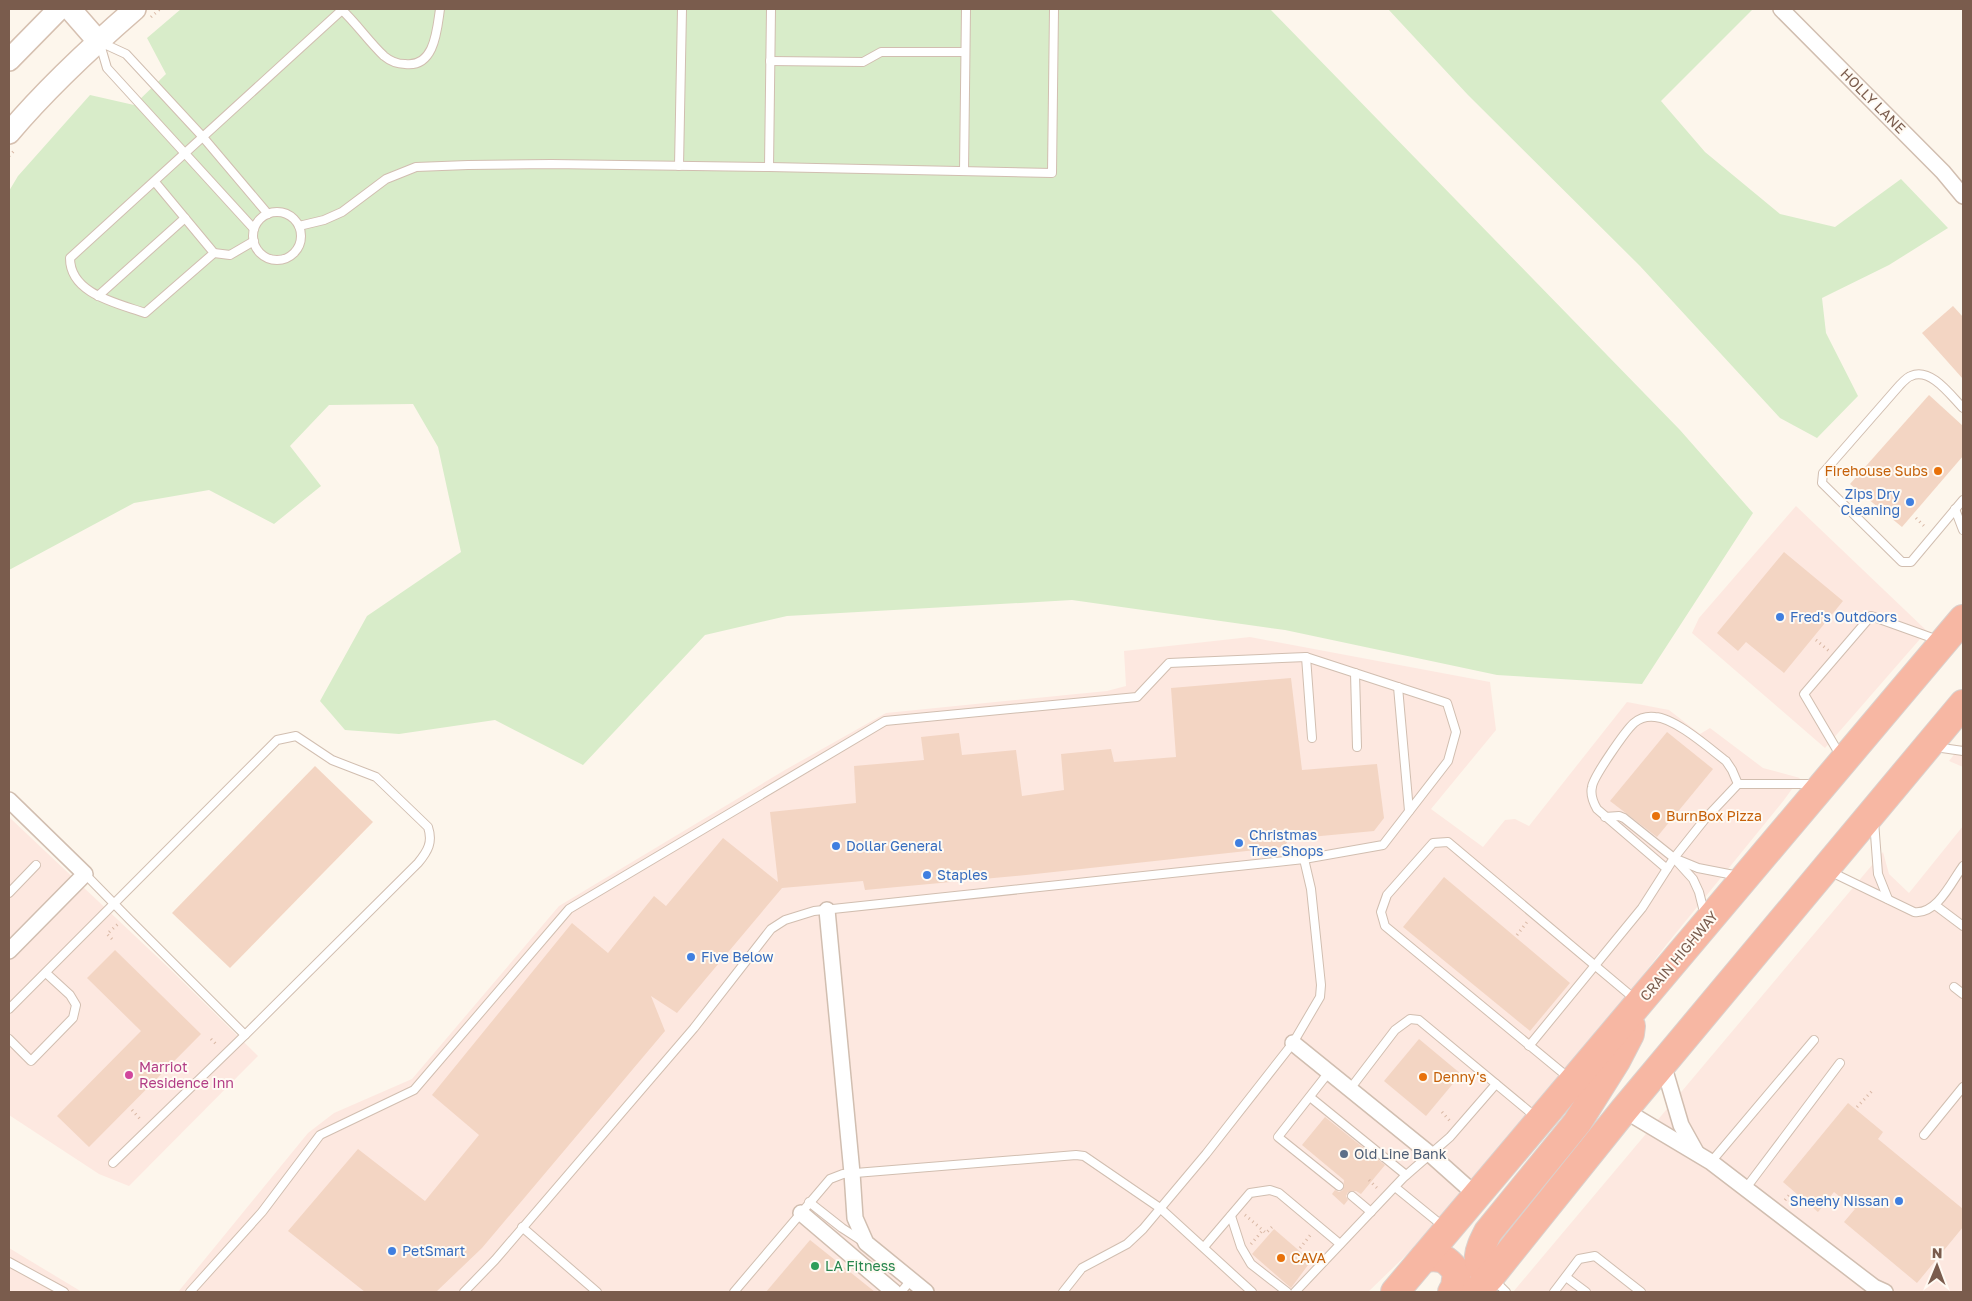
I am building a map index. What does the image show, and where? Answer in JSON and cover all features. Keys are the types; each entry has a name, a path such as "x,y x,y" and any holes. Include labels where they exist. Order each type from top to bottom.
{"highway":[{"name":"CRAIN HIGHWAY","path":"1395,1292 1963,619"},
{"path":"1636,1007 1630,1034 1598,1091 1577,1123 1488,1232 1480,1248 1478,1260 1491,1287 1624,1110 1963,704"},
{"path":"1424,1258 1443,1258 1457,1272 1455,1287 1452,1292"}],"main road":[{"path":"9,60 59,9"},
{"path":"70,9 98,41"},
{"path":"9,133 39,97 135,9"}],"street":[{"name":"HOLLY LANE","path":"1781,9 1943,172 1963,196"},
{"path":"9,800 85,874 9,951"},
{"path":"827,910 855,1218 866,1243 926,1292"},
{"path":"1293,1044 1430,1154 1477,1196"},
{"path":"1664,1064 1681,1125 1696,1153"},
{"path":"1624,1110 1711,1162 1874,1287 1885,1292"},
{"path":"805,1207 894,1292"}],"lane":[{"path":"214,253 145,313 98,296 81,285 70,268 70,258 343,9 385,56 397,64 411,65 425,59 435,42 440,9"},
{"path":"679,166 682,9"},
{"path":"769,167 771,9"},
{"path":"964,171 966,9"},
{"path":"299,226 324,220 342,212 386,179 416,167 468,164 769,167 1052,173 1054,9"},
{"path":"98,41 126,54 202,136 268,214"},
{"path":"98,41 107,68 254,229"},
{"path":"770,61 864,62 881,52 965,52"},
{"path":"155,182 214,253 230,255 254,240"},
{"path":"282,212 295,220 299,226 300,242 292,255 277,260 262,254 257,248 254,240 254,229 262,218 268,214 282,212"},
{"path":"98,296 185,218"},
{"path":"1963,408 1936,380 1926,375 1912,375 1899,386 1823,473 1822,483 1902,562 1911,562 1963,500"},
{"path":"1955,509 1963,530"},
{"path":"1844,761 1804,694 1871,616 1944,642"},
{"path":"1306,658 1312,738"},
{"path":"190,1292 262,1212 320,1135 414,1090 569,909 885,721 1137,697 1169,663 1306,658 1447,703 1456,732 1448,761 1383,844 1304,859 814,911 785,920 771,929 694,1028 464,1292"},
{"path":"1355,673 1358,747"},
{"path":"1398,687 1409,811"},
{"path":"1667,869 1606,817 1594,804 1591,794 1593,782 1632,724 1642,718 1655,717 1670,721 1726,761 1738,784"},
{"path":"9,1009 277,740 296,736 332,760 376,777 428,827 430,834 428,851 271,1010 113,1162"},
{"path":"1928,746 1963,751"},
{"path":"1530,1046 1642,908 1674,858 1704,819 1738,784 1825,784"},
{"path":"1874,812 1878,874 1888,899"},
{"path":"1606,817 1619,816 1624,818 1674,858 1697,885 1707,922"},
{"path":"1573,1082 1385,926 1382,912 1387,896 1433,843 1448,842 1594,966 1636,1007"},
{"path":"1674,858 1698,868 1745,877"},
{"path":"1063,1292 1082,1268 1127,1244 1143,1229 1206,1154 1293,1044 1320,997 1321,984 1311,889 1304,859"},
{"path":"9,893 36,866"},
{"path":"1826,870 1914,912 1921,912 1935,905 1963,866"},
{"path":"85,874 245,1035"},
{"path":"1935,905 1963,926"},
{"path":"9,1039 31,1061 73,1018 76,1005 70,994 46,973"},
{"path":"1954,987 1963,994"},
{"path":"1350,1089 1394,1030 1410,1019 1419,1020 1540,1121"},
{"path":"1711,1162 1814,1040"},
{"path":"1746,1188 1840,1063"},
{"path":"1329,1072 1278,1137 1339,1186"},
{"path":"1296,1292 1406,1175 1450,1137 1496,1084"},
{"path":"1924,1135 1963,1087"},
{"path":"1310,1097 1406,1175"},
{"path":"734,1292 830,1179 852,1173 1076,1155 1084,1156 1160,1208 1252,1292"},
{"path":"1395,1187 1448,1230"},
{"path":"1204,1247 1250,1193 1270,1190 1279,1193 1340,1244"},
{"path":"1352,1196 1370,1212"},
{"path":"805,1207 866,1243"},
{"path":"1231,1216 1244,1252 1252,1264 1287,1292"},
{"path":"522,1227 597,1292"},
{"path":"1554,1292 1579,1259 1596,1256 1641,1292"},
{"path":"9,1262 64,1292"},
{"path":"1566,1276 1586,1292"},
{"path":"902,1292 911,1280"}],"path":[{"path":"1517,935 1533,914"},
{"path":"112,939 107,934 118,924"},
{"path":"1857,1107 1872,1091"},
{"path":"1237,1208 1266,1233 1273,1226"},
{"path":"1300,1248 1318,1226"},
{"path":"1244,1252 1263,1230"}],"shaded area":[{"path":"1796,506 1927,631 1825,748 1692,633 1699,618"},
{"path":"1250,637 1490,682 1496,730 1431,809 1483,847 1505,820 1515,819 1529,826 1627,702 1669,710 1700,734 1710,728 1763,768 1800,778 1589,1045 1488,1161 1426,1236 1368,1292 178,1292 308,1133 334,1113 412,1079 559,906 785,770 886,713 1107,691 1126,686 1124,651"},
{"path":"1963,743 1963,767 1949,761"},
{"path":"9,817 170,969 258,1056 129,1186 99,1174 9,1115"},
{"path":"1963,826 1963,1292 1513,1292 1883,852 1889,874 1909,893"},
{"path":"9,1248 82,1292 9,1292"}],"green space":[{"path":"181,9 1270,9 1680,430 1753,513 1642,684 1497,675 1285,630 1072,600 787,616 705,635 583,765 495,720 399,734 345,730 320,701 367,616 461,552 438,447 413,404 329,405 290,446 321,486 274,524 209,490 134,503 9,570 9,191 18,176 90,95 134,105 166,74 147,38"},
{"path":"1388,9 1753,9 1661,101 1705,152 1780,214 1835,227 1901,179 1948,228 1889,265 1822,298 1826,333 1858,396 1817,438 1780,418 1640,266 1468,95"}],"building":[{"path":"1953,306 1963,317 1963,379 1922,333"},
{"path":"1929,395 1963,426 1963,456 1902,527 1850,484"},
{"name":"Fred's Outdoors","path":"1784,552 1843,601 1784,673 1746,642 1738,651 1717,633"},
{"path":"1291,678 1302,770 1377,764 1384,818 1374,831 1289,839 1284,847 1026,875 865,890 863,881 782,888 677,1013 651,996 665,1031 482,1248 436,1292 365,1292 288,1231 358,1149 425,1201 479,1135 432,1095 572,923 608,953 654,896 666,906 723,838 778,882 770,812 856,803 854,766 924,760 921,737 959,733 962,755 1016,750 1022,796 1064,790 1061,754 1111,749 1114,762 1176,757 1171,688"},
{"path":"1667,732 1713,769 1657,837 1610,801"},
{"path":"315,766 373,822 230,968 172,913"},
{"path":"1444,877 1570,983 1530,1031 1403,927"},
{"name":"Marriot Residence Inn","path":"115,950 201,1034 89,1147 57,1116 141,1031 87,978"},
{"name":"Denny's","path":"1419,1039 1461,1074 1426,1116 1384,1081"},
{"name":"Sheehy Nissan","path":"1848,1103 1883,1132 1878,1139 1963,1209 1963,1227 1917,1283 1844,1222 1855,1209 1834,1192 1818,1212 1783,1182"},
{"name":"Old Line Bank","path":"1325,1117 1385,1165 1361,1194 1356,1191 1348,1192 1346,1196 1348,1200 1344,1205 1332,1194 1335,1190 1339,1192 1343,1190 1344,1180 1302,1145"},
{"name":"CAVA","path":"1274,1229 1311,1261 1291,1288 1252,1254"},
{"name":"LA Fitness","path":"810,1240 875,1292 766,1292"}],"place":[{"name":"Firehouse Subs","path":"1938,471"},
{"name":"Zips Dry Cleaning","path":"1910,502"},
{"name":"Fred's Outdoors","path":"1780,617"},
{"name":"BurnBox Pizza","path":"1656,816"},
{"name":"Christmas Tree Shops","path":"1239,843"},
{"name":"Dollar General","path":"836,846"},
{"name":"Staples","path":"927,875"},
{"name":"Five Below","path":"691,957"},
{"name":"Marriot Residence Inn","path":"129,1075"},
{"name":"Denny's","path":"1423,1077"},
{"name":"Old Line Bank","path":"1344,1154"},
{"name":"Sheehy Nissan","path":"1899,1201"},
{"name":"PetSmart","path":"392,1251"},
{"name":"CAVA","path":"1281,1258"},
{"name":"LA Fitness","path":"815,1266"}]}
